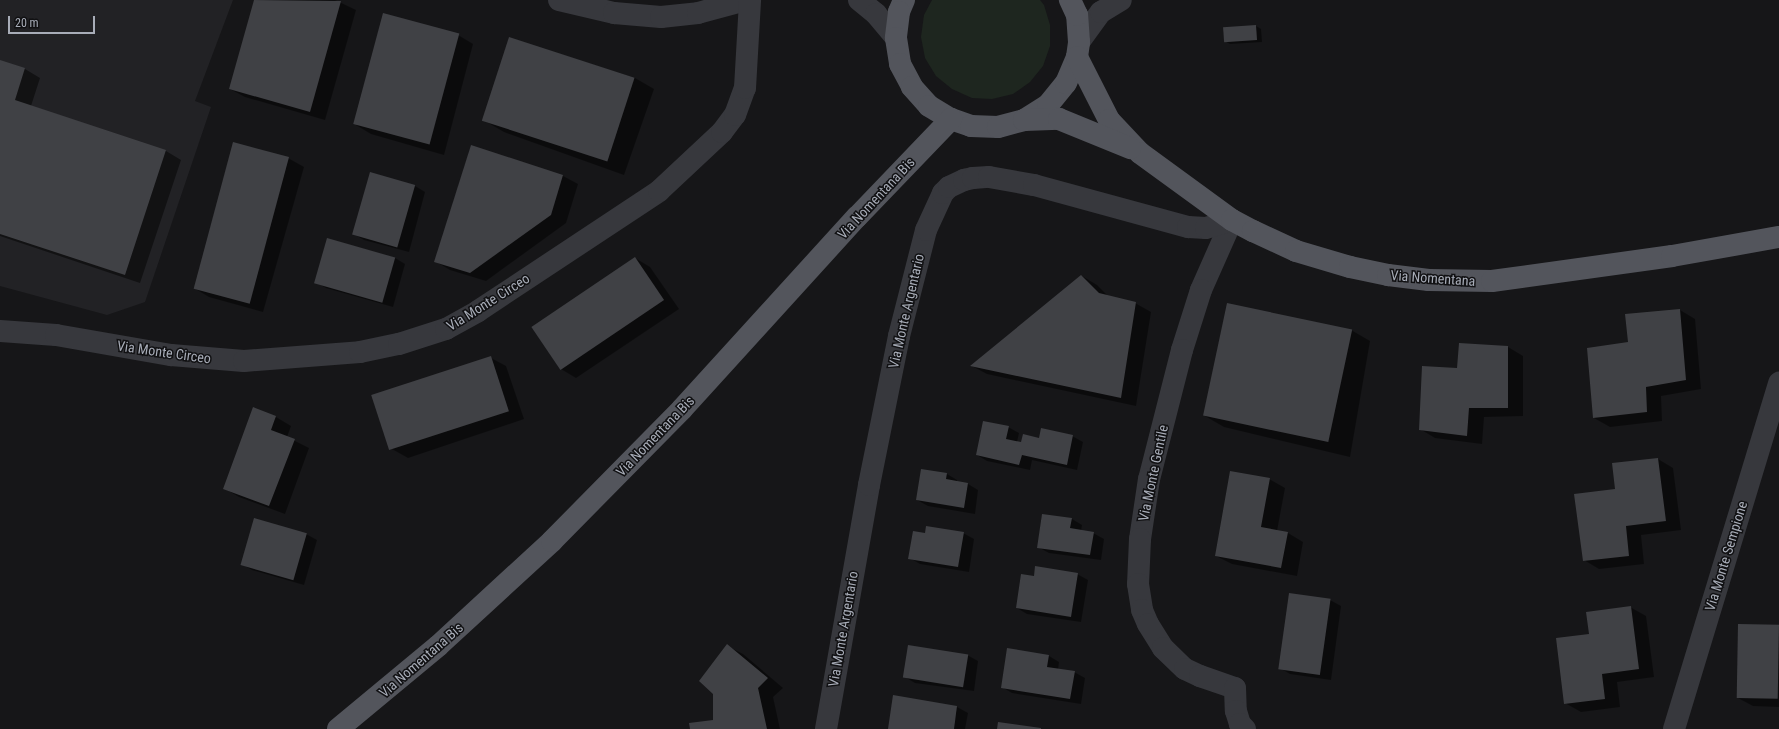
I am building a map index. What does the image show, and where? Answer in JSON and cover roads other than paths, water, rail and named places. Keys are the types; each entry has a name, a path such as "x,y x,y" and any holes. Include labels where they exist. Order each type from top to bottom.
{"main road":[{"path":"904,0 899,12 896,38 900,64 912,87 929,106 951,119 971,126 998,127 1024,120 1048,105 1066,83 1078,49 1077,15 1070,0"},
{"name":"Via Nomentana","path":"1078,49 1109,120 1140,152 1232,220 1274,242 1318,259 1388,275 1448,282 1515,278 1672,256 1779,237"},
{"name":"Via Nomentana Bis","path":"338,729 438,646 552,541 682,409 857,217 951,119"},
{"name":"Via Nomentana","path":"1024,120 1059,120 1100,134 1140,152"}],"street":[{"path":"559,0 614,13 661,17 698,13 746,0"},
{"name":"Via Monte Circeo","path":"0,331 56,335 171,355 244,361 360,352 399,344 446,329 478,312 659,191 722,132 735,115 745,88 750,0"},
{"path":"859,0 880,18 896,38"},
{"path":"1078,49 1101,12 1121,0"},
{"name":"Via Monte Argentario","path":"826,729 870,485 899,336 926,230 943,193 964,180 989,177 1034,185 1188,227 1206,228 1232,220"},
{"name":"Via Monte Gentile","path":"1232,220 1201,290 1182,350 1149,478 1140,539 1138,584 1142,610 1148,624 1163,648 1185,669 1200,676 1235,688 1236,711 1240,724 1245,729"},
{"name":"Via Monte Sempione","path":"1674,729 1779,383"}]}
